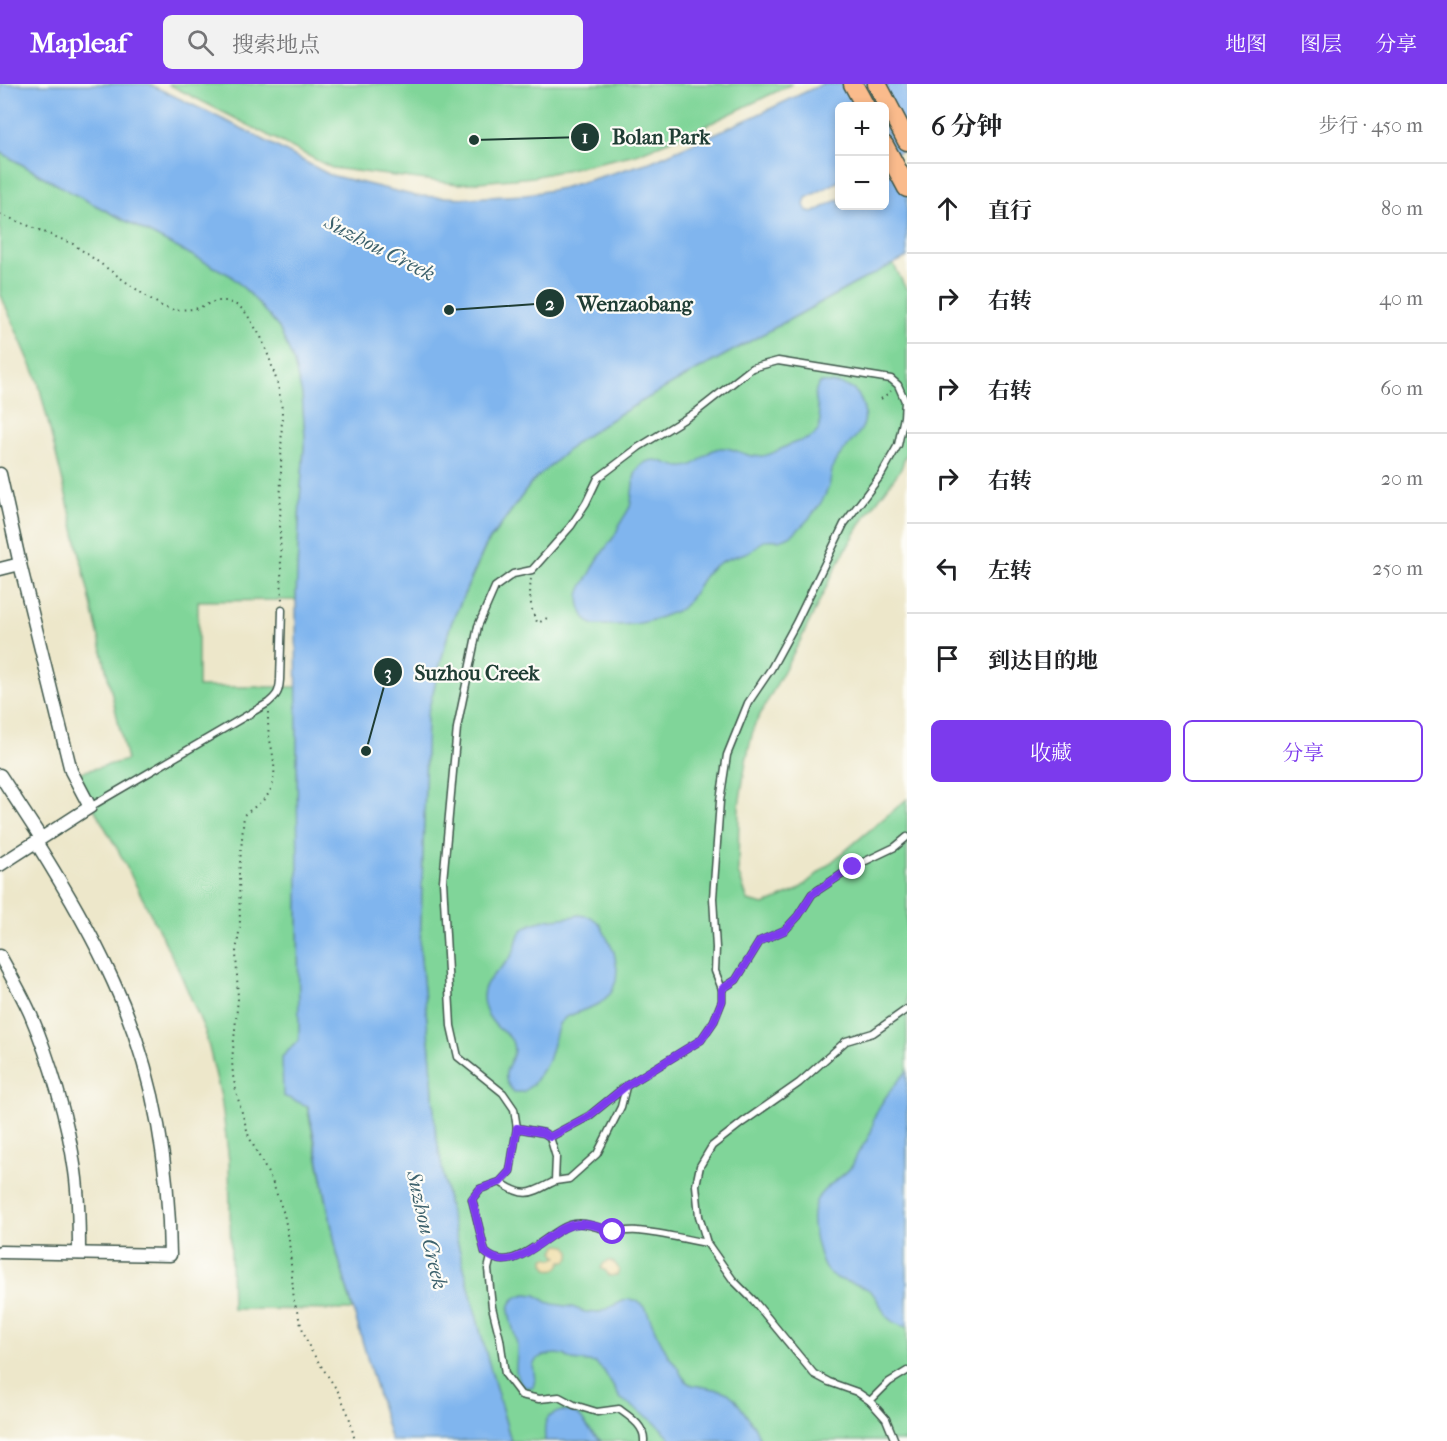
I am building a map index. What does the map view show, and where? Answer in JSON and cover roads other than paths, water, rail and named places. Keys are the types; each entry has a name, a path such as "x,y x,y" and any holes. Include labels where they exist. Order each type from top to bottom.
{"main road":[{"path":"853,84 863,102"},
{"path":"877,84 907,141"},
{"path":"889,153 907,188"}],"street":[{"path":"0,474 71,771 90,807 0,865"},
{"path":"0,569 20,564"},
{"path":"0,775 91,935 114,982 132,1028 155,1108 170,1217 170,1255 0,1252"},
{"path":"0,956 29,1012 43,1046 59,1100 75,1169 79,1202 80,1253"}],"lane":[{"path":"550,1137 589,1116 626,1086 701,1040 714,1021 722,1001 722,989 715,971 713,898 720,801 727,755 748,703 771,669 796,623 844,524 881,475 898,445 905,401 898,385 891,379 778,361 752,368 696,412 639,447 598,478 571,526 532,570 513,574 495,587 478,626 456,728 443,880 451,1026 458,1057 503,1093 514,1109 517,1128 510,1171 500,1182 480,1189 472,1199 485,1252 491,1257 504,1260 520,1256 570,1226 586,1223 613,1232 637,1231 707,1243"},
{"path":"90,807 268,703 276,695 279,690 282,610"},
{"path":"722,989 736,980 760,941 785,930 798,916 812,894 853,867 895,847 907,837"},
{"path":"895,1441 886,1419 870,1401 857,1392 814,1374 754,1301 733,1280 707,1243 699,1216 696,1185 700,1166 712,1146 800,1083 846,1041 873,1033 907,1009"},
{"path":"500,1182 514,1192 530,1194 555,1181 569,1179 597,1154 621,1107 626,1086"},
{"path":"517,1128 544,1133 550,1137 556,1157 555,1181"},
{"path":"491,1257 488,1269 492,1307 505,1374 521,1395 539,1399 559,1397 574,1405 597,1412 619,1409 640,1426 645,1437 644,1441"},
{"path":"870,1401 889,1382 907,1371"}],"water":[{"path":"0,84 149,84 241,128 330,175 416,196 468,198 525,195 562,188 650,162 822,84 907,84 907,148 889,157 889,102 835,102 835,183 806,198 804,205 807,211 813,213 835,201 835,210 889,210 889,174 907,165 907,257 672,384 578,441 532,482 486,545 450,626 427,715 420,950 435,1128 450,1213 511,1441 391,1441 337,1253 308,1106 283,1096 282,1057 299,1040 296,600 305,436 302,394 293,360 279,328 252,296 230,275 72,193 0,152"},
{"path":"820,383 838,384 856,392 864,410 864,419 859,433 834,464 827,492 805,523 788,537 766,540 750,551 716,565 706,574 683,607 675,612 636,624 598,625 590,623 581,608 580,592 629,508 634,477 639,468 653,460 688,467 715,449 721,448 758,457 811,438 819,428 820,422 815,395"},
{"path":"579,915 591,917 600,924 614,952 617,969 616,981 611,993 599,1004 566,1017 559,1024 548,1061 533,1084 523,1092 514,1092 506,1078 513,1055 512,1041 488,1015 484,1005 484,989 487,982 512,955 521,931 536,922"},
{"path":"907,1071 907,1327 891,1321 869,1290 838,1279 828,1272 819,1253 813,1211 819,1195 852,1166 869,1136 881,1104"},
{"path":"526,1294 536,1295 553,1304 598,1313 629,1299 637,1301 646,1309 668,1355 688,1383 728,1393 754,1426 761,1441 672,1441 652,1420 620,1398 604,1371 595,1363 572,1360 564,1355 545,1355 537,1359 533,1365 535,1380 533,1387 524,1387 516,1372 517,1346 509,1309 511,1302"},
{"path":"562,1411 579,1416 601,1441 545,1441 546,1421 551,1415"}],"place":[{"name":"Bolan Park","path":"474,140"},
{"name":"Wenzaobang","path":"449,310"},
{"name":"Suzhou Creek","path":"366,751"}]}
